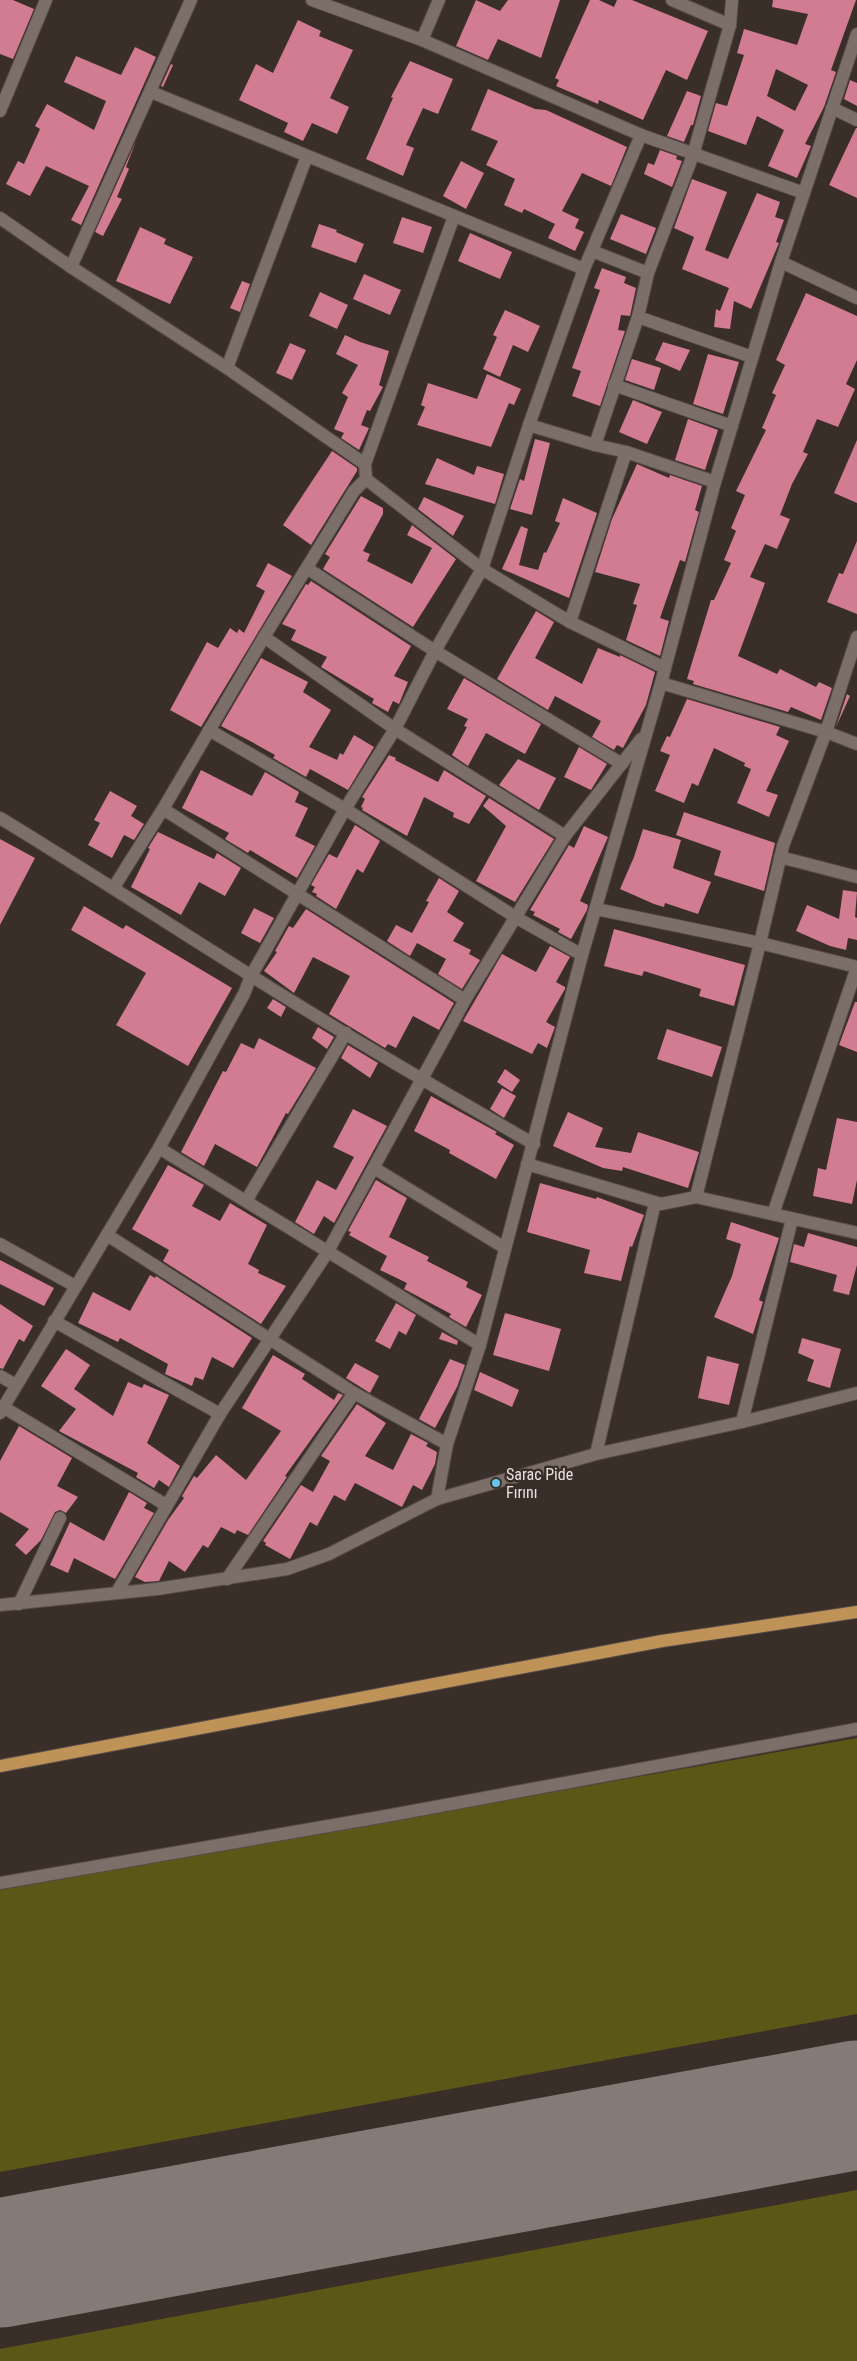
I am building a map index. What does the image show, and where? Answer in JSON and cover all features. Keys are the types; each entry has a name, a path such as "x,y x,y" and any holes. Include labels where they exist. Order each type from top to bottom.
{"main road":[{"path":"0,1766 662,1641 857,1612"}],"street":[{"path":"0,111 46,0"},
{"path":"71,268 191,0"},
{"path":"312,0 422,40 641,135 804,193"},
{"path":"422,40 439,0"},
{"path":"672,0 730,25"},
{"path":"595,445 638,317 648,273 693,155 730,25 732,0"},
{"path":"437,1499 447,1444 480,1345 582,955 661,682 715,482 781,262 857,34"},
{"path":"151,92 584,269"},
{"path":"832,108 857,120"},
{"path":"166,1505 2,1410 159,1148 244,994 251,976 299,894 345,809 395,729 435,652 482,569 528,425 584,269 641,135"},
{"path":"227,368 307,156"},
{"path":"114,887 163,809 264,637 308,569 354,492 366,479 365,464 454,216"},
{"path":"0,218 71,268 227,368 365,464"},
{"path":"592,251 648,273"},
{"path":"781,262 857,298"},
{"path":"638,317 752,357"},
{"path":"614,385 732,426"},
{"path":"528,425 626,452 715,482"},
{"path":"570,622 626,452"},
{"path":"366,479 482,569 570,622 664,668"},
{"path":"308,569 435,652 622,764"},
{"path":"264,637 395,729 565,836"},
{"path":"696,1197 780,857 826,732 857,637"},
{"path":"661,682 826,732 857,744"},
{"path":"208,730 345,809 517,918 582,955"},
{"path":"117,1592 220,1414 271,1340 327,1253 420,1079 465,1000 517,918 565,836 645,734"},
{"path":"163,809 465,1000"},
{"path":"0,818 114,887 251,976 420,1079 534,1144"},
{"path":"780,857 857,877"},
{"path":"596,909 760,943 857,967 773,1214"},
{"path":"246,1201 346,1033"},
{"path":"159,1148 327,1253 480,1345"},
{"path":"527,1164 655,1203 660,1204 696,1197 857,1233"},
{"path":"374,1168 505,1248"},
{"path":"596,1454 655,1203"},
{"path":"742,1422 792,1218"},
{"path":"107,1235 354,1393 447,1444"},
{"path":"0,1244 75,1286"},
{"path":"54,1321 220,1414"},
{"path":"0,1376 16,1385"},
{"path":"0,1605 157,1589 287,1569 329,1554 437,1499 596,1454 742,1422 857,1392"},
{"path":"227,1578 354,1393"},
{"path":"19,1604 60,1518"},
{"path":"0,1883 376,1818 857,1729"}],"shaded area":[{"path":"857,1738 857,2014 0,2172 0,1890"},
{"path":"857,2190 857,2361 0,2361 0,2349"}],"building":[{"path":"0,0 13,0 34,9 13,59 0,54"},
{"path":"476,0 500,11 508,0 560,0 541,58 498,39 488,60 456,46"},
{"path":"590,0 599,0 614,7 617,0 632,0 708,31 687,80 666,70 643,120 599,100 598,104 556,86 559,80 555,78"},
{"path":"773,0 856,0 831,70 836,72 824,107 805,144 811,146 797,178 768,166 784,130 757,116 746,145 708,131 716,103 727,106 744,55 737,53 744,29 797,45 808,14 772,7","holes":["776,69 808,85 795,111 767,96"]},
{"path":"298,20 321,31 319,36 353,50 330,98 349,107 337,134 312,123 303,141 284,132 288,123 239,100 256,64 273,73"},
{"path":"135,47 156,57 81,225 71,220 89,186 46,166 30,196 6,184 18,161 24,164 40,129 35,126 47,104 94,130 106,101 64,82 76,56 121,75"},
{"path":"410,61 453,79 438,114 423,108 406,145 414,148 403,176 366,159 393,98 391,97"},
{"path":"171,64 173,65 163,87 161,86"},
{"path":"850,80 857,83 857,106 844,99"},
{"path":"488,89 535,109 546,110 627,147 611,186 582,173 562,211 579,219 575,228 584,232 575,251 548,238 555,224 524,209 522,213 504,205 515,179 486,165 498,141 471,130"},
{"path":"687,91 701,96 693,125 691,125 684,142 667,136"},
{"path":"857,128 857,198 829,185"},
{"path":"136,141 126,167 129,169 117,197 122,199 103,236 95,232"},
{"path":"660,150 677,156 676,159 682,161 672,187 644,174 648,163 654,165"},
{"path":"461,161 484,173 466,209 443,196"},
{"path":"692,179 727,192 705,250 728,259 757,193 780,202 775,217 784,220 776,242 779,243 751,309 734,301 730,329 714,327 716,309 720,311 729,288 682,269 694,237 674,228"},
{"path":"621,214 656,228 646,254 610,239"},
{"path":"402,217 432,227 423,253 393,243"},
{"path":"319,224 337,230 336,232 364,244 356,263 311,247"},
{"path":"140,227 166,239 164,244 193,257 170,304 116,281"},
{"path":"470,233 512,252 500,279 458,261"},
{"path":"602,268 626,277 624,283 636,288 630,316 621,315 618,330 625,331 600,406 572,396 581,371 572,368 600,290 594,288"},
{"path":"364,274 401,290 390,315 353,299"},
{"path":"242,281 250,284 240,312 230,308"},
{"path":"320,292 348,305 337,329 309,316"},
{"path":"806,293 857,316 857,360 846,384 855,389 838,427 817,419 803,452 808,454 792,484 780,515 790,519 777,549 765,544 750,577 765,583 738,656 777,674 780,669 816,687 819,682 832,688 821,720 791,707 788,712 693,684 694,681 687,679 711,600 714,600 731,563 724,560 736,531 731,528 745,495 736,491 766,430 762,428 776,395 772,393 785,365 776,360"},
{"path":"505,310 540,326 528,352 513,345 500,377 483,369 497,337 493,335"},
{"path":"345,335 389,351 379,385 383,387 370,411 367,410 361,425 369,428 359,450 341,438 344,433 334,429 348,397 342,393 358,365 336,354"},
{"path":"663,342 690,350 680,371 655,360"},
{"path":"290,343 306,350 292,380 276,373"},
{"path":"708,354 739,362 723,414 693,404"},
{"path":"632,359 661,368 654,390 625,380"},
{"path":"487,374 521,389 514,405 509,403 491,447 417,425 425,407 421,405 428,383 477,399"},
{"path":"633,400 662,412 647,444 619,432"},
{"path":"688,419 718,430 705,470 675,460"},
{"path":"535,439 550,443 532,515 510,509 520,479 524,481"},
{"path":"857,440 857,503 834,493"},
{"path":"332,451 357,468 357,471 311,545 283,525"},
{"path":"437,458 474,475 477,466 504,474 495,504 425,484"},
{"path":"637,464 669,478 670,475 702,486 695,510 699,512 685,562 680,560 660,618 669,621 660,656 626,640 637,605 633,604 640,584 595,572 612,519"},
{"path":"361,496 383,508 383,514 363,551 370,554 367,561 412,584 432,548 407,535 412,525 456,559 413,627 323,569 330,557 325,554"},
{"path":"424,497 464,516 453,536 418,509"},
{"path":"563,498 597,513 569,598 502,569 521,526 528,529 519,565 538,570 544,552 546,553 560,523 555,521"},
{"path":"857,541 857,614 827,602 839,573 843,574"},
{"path":"268,563 292,576 201,727 170,710 207,642 218,648 230,628 237,633 239,629 244,633 265,591 256,586"},
{"path":"311,581 411,646 394,676 408,682 399,704 393,701 388,712 372,703 374,699 321,667 327,657 291,640 296,630 282,624 306,584 308,585"},
{"path":"536,611 554,622 535,658 582,684 598,648 620,657 620,655 655,672 646,705 623,748 617,745 614,750 592,737 601,721 555,696 548,710 497,679"},
{"path":"261,658 308,682 303,692 331,710 309,747 337,760 340,753 343,755 354,735 374,747 348,790 310,769 306,777 273,758 275,755 221,726"},
{"path":"464,678 541,724 525,754 486,733 468,766 452,755 467,727 464,726 468,719 447,709"},
{"path":"847,694 850,696 836,727"},
{"path":"687,699 780,727 776,735 789,741 766,791 778,795 769,817 737,803 751,769 744,766 745,763 714,748 698,786 692,783 684,803 655,791 670,755 660,751 667,736 670,737"},
{"path":"579,747 607,764 591,790 564,777"},
{"path":"389,755 438,782 444,770 486,796 469,824 453,817 454,813 424,797 407,836 362,810 363,808 361,807 365,799 362,797"},
{"path":"518,759 556,778 539,810 499,785"},
{"path":"201,770 252,796 265,772 299,792 295,802 308,808 295,836 315,846 297,878 250,850 248,853 225,839 229,833 182,808"},
{"path":"110,791 137,806 131,816 144,824 134,840 124,835 112,858 88,845 100,823 94,820"},
{"path":"489,798 554,839 515,902 476,881 506,826 483,806"},
{"path":"684,812 775,843 764,891 714,875 721,851 676,835"},
{"path":"355,825 380,841 363,873 357,869 336,909 316,896 317,894 312,892 315,887 311,885 329,854 337,858"},
{"path":"584,826 608,837 580,901 588,905 587,910 571,939 558,932 560,929 533,915 535,912 530,910 569,845 574,848"},
{"path":"643,829 681,840 673,868 711,882 698,914 665,903 664,907 654,904 620,889 634,857"},
{"path":"158,832 214,859 217,853 241,868 225,896 199,882 181,915 131,887 150,849 148,848"},
{"path":"0,839 35,858 0,925"},
{"path":"439,878 459,891 447,912 464,923 453,941 471,950 469,954 480,960 462,989 438,974 446,959 417,943 410,956 387,941 396,925 412,933 429,902 426,901"},
{"path":"843,890 857,892 855,917 857,918 857,940 848,938 846,950 830,946 796,931 807,905 839,919"},
{"path":"84,906 123,929 126,925 232,988 188,1066 116,1025 146,973 71,930"},
{"path":"254,908 274,918 260,943 241,933"},
{"path":"306,909 454,1003 439,1030 413,1016 396,1048 388,1044 385,1048 329,1014 350,976 313,957 294,993 264,971 277,952 275,951 289,926 293,928"},
{"path":"614,929 745,965 734,1006 699,996 701,989 644,971 642,976 604,966"},
{"path":"550,946 570,957 556,982 565,987 565,989 546,1022 555,1027 547,1048 538,1043 532,1054 463,1021 502,954 536,972"},
{"path":"273,999 286,1007 281,1017 267,1008"},
{"path":"855,1002 857,1002 857,1052 839,1045"},
{"path":"318,1027 334,1037 327,1049 312,1038"},
{"path":"667,1029 722,1047 712,1077 657,1059"},
{"path":"259,1038 316,1068 288,1114 286,1113 257,1167 215,1144 204,1166 181,1152 223,1071 226,1072 241,1043 254,1049"},
{"path":"348,1045 378,1063 370,1078 341,1058"},
{"path":"505,1069 520,1080 512,1092 497,1082"},
{"path":"502,1088 516,1096 504,1118 490,1109"},
{"path":"431,1096 497,1132 495,1134 514,1145 496,1179 449,1153 450,1150 414,1131"},
{"path":"353,1109 387,1126 334,1223 324,1216 314,1234 295,1222 317,1180 336,1190 354,1157 333,1147"},
{"path":"568,1112 603,1128 595,1147 631,1153 638,1132 699,1152 688,1188 623,1167 622,1171 603,1168 553,1146"},
{"path":"837,1118 857,1122 857,1180 852,1204 813,1196 818,1168 826,1170"},
{"path":"168,1165 204,1185 192,1206 220,1221 230,1203 267,1225 248,1264 259,1270 258,1273 286,1286 261,1324 163,1261 169,1250 132,1229"},
{"path":"376,1180 407,1198 389,1237 429,1257 427,1261 468,1282 466,1287 482,1295 466,1327 449,1317 451,1314 404,1289 407,1283 380,1270 387,1256 349,1235 351,1232 348,1231"},
{"path":"540,1183 596,1199 597,1197 644,1215 632,1247 630,1246 621,1281 584,1273 590,1250 527,1232"},
{"path":"731,1222 779,1238 759,1300 763,1302 753,1334 714,1317 732,1276 741,1244 726,1239"},
{"path":"808,1233 857,1247 857,1265 849,1295 833,1291 837,1275 790,1262 794,1244 804,1247"},
{"path":"0,1260 54,1288 44,1306 0,1284"},
{"path":"150,1275 155,1278 156,1276 252,1338 233,1368 212,1357 203,1380 195,1377 192,1386 165,1374 168,1364 120,1338 118,1342 78,1323 93,1292 130,1311"},
{"path":"396,1303 416,1315 406,1335 399,1331 390,1349 375,1341"},
{"path":"0,1304 33,1326 24,1342 19,1339 3,1369 0,1368"},
{"path":"505,1313 561,1329 549,1371 493,1355"},
{"path":"442,1332 458,1341 457,1345 439,1339"},
{"path":"802,1338 841,1349 830,1388 807,1381 814,1360 798,1353"},
{"path":"66,1349 90,1365 74,1389 113,1416 128,1382 142,1388 144,1384 169,1395 147,1443 180,1466 169,1487 159,1480 154,1488 136,1477 138,1473 59,1431 76,1409 41,1386"},
{"path":"273,1355 305,1374 302,1379 334,1400 338,1393 343,1395 285,1476 287,1477 248,1535 237,1530 235,1534 221,1527 208,1548 203,1545 185,1572 169,1561 159,1581 145,1582 135,1577 168,1520 184,1498 182,1496 194,1476 197,1478 216,1455 246,1480 281,1431 242,1408"},
{"path":"707,1356 739,1364 729,1405 698,1398"},
{"path":"450,1359 465,1365 457,1387 435,1428 419,1419"},
{"path":"355,1363 379,1376 370,1393 346,1378"},
{"path":"480,1372 519,1390 512,1407 474,1390"},
{"path":"357,1404 386,1423 365,1456 393,1470 411,1434 428,1443 426,1446 437,1452 435,1464 422,1490 413,1485 402,1507 355,1483 345,1501 334,1495 317,1526 310,1522 290,1559 265,1545 266,1543 263,1541 301,1485 313,1492 330,1461 321,1456"},
{"path":"19,1426 72,1458 57,1486 78,1497 66,1513 60,1510 55,1512 41,1540 26,1555 15,1545 29,1529 0,1512 0,1461"},
{"path":"129,1492 147,1503 144,1508 154,1513 115,1579 74,1558 68,1573 50,1565 70,1522 104,1541"}],"runway":[{"path":"0,2263 857,2105"}],"place":[{"name":"Sarac Pide Fırını","path":"496,1483"}]}
